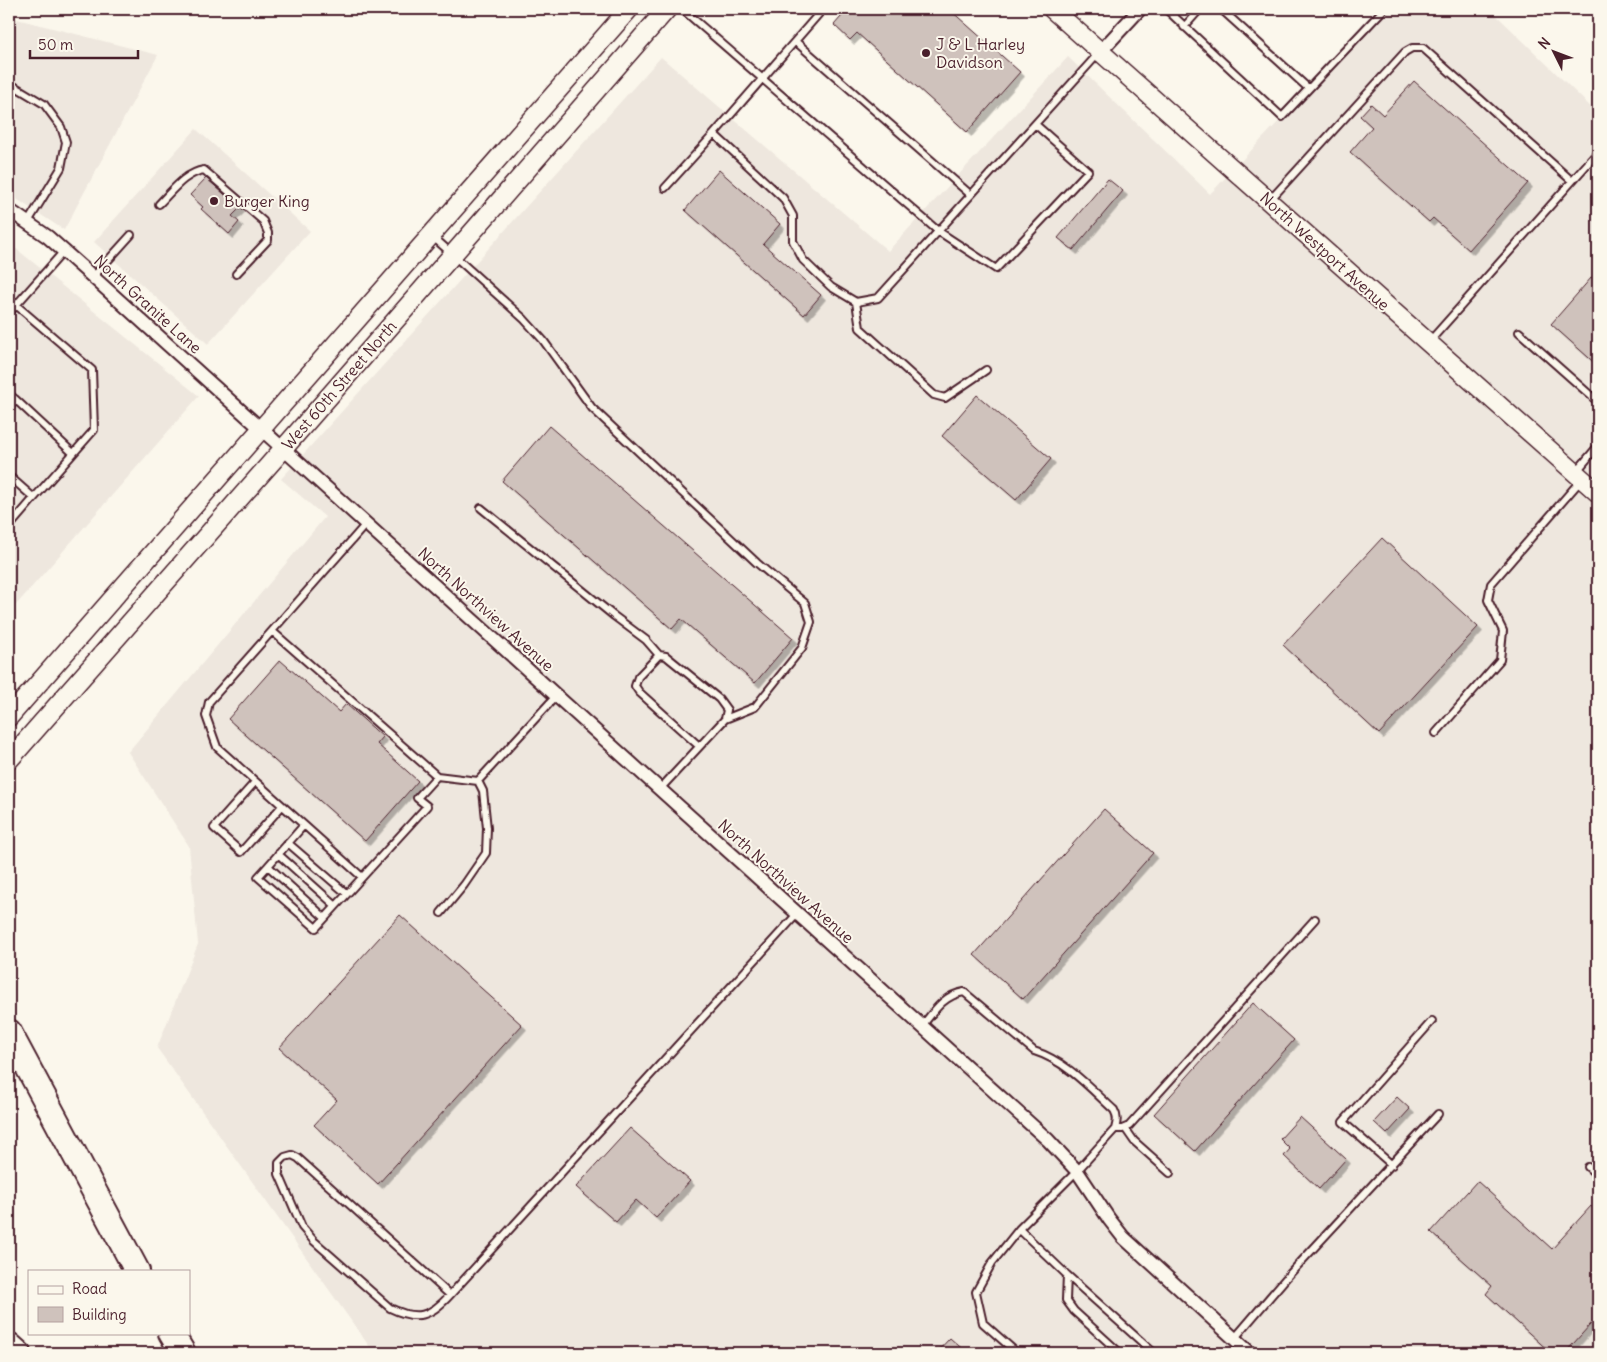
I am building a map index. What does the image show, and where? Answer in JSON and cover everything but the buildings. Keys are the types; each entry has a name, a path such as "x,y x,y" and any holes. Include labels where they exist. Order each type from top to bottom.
{"highway":[{"path":"9,1032 136,1270"},
{"path":"172,1334 182,1353"},
{"path":"9,1344 18,1353"}],"main road":[{"name":"West 60th Street North","path":"9,717 629,9"},
{"name":"West 60th Street North","path":"9,760 667,9"},
{"name":"North Westport Avenue","path":"1052,9 1598,494"}],"street":[{"path":"1100,52 1140,9"},
{"name":"North Granite Lane","path":"9,210 64,250 284,448"},
{"name":"North Northview Avenue","path":"284,448 1048,1140 1077,1171 1109,1219 1124,1237 1250,1353"}],"lane":[{"path":"682,9 938,231 996,270 1088,171 1035,124"},
{"path":"665,188 823,9"},
{"path":"1166,9 1282,117 1384,9"},
{"path":"1184,27 1200,9"},
{"path":"1221,9 1308,88"},
{"path":"795,41 971,195"},
{"path":"1269,202 1405,52 1418,48 1423,48 1572,181"},
{"path":"714,134 783,198 793,216 793,241 803,260 831,287 856,302 878,298 1100,52"},
{"path":"9,82 44,104 61,127 66,142 61,168 28,222"},
{"path":"1428,343 1598,152"},
{"path":"159,204 181,181 194,172 204,170 263,222 268,233 268,240 236,274"},
{"path":"93,277 131,235"},
{"path":"431,235 524,319 543,340 592,408 757,563 805,603 811,622 802,648 755,707 725,719 660,789"},
{"path":"9,313 64,250"},
{"path":"856,302 860,328 934,395 945,398 986,370"},
{"path":"9,527 94,430 92,370 16,305"},
{"path":"1519,332 1598,402"},
{"path":"9,394 74,453"},
{"path":"9,409 15,399"},
{"path":"1436,733 1500,660 1503,631 1488,600 1491,584 1578,476 1598,446"},
{"path":"9,476 34,498"},
{"path":"481,508 646,640 659,655 666,656 719,699 727,710 725,719"},
{"path":"362,878 217,748 206,716 209,702 366,524"},
{"path":"272,631 437,776 478,781"},
{"path":"659,655 638,677 635,686 699,746"},
{"path":"478,781 557,695"},
{"path":"304,826 258,877 316,928 427,806 417,798 437,776"},
{"path":"441,913 464,885 486,853 487,828 483,792 478,781"},
{"path":"255,782 214,828 240,852 282,806"},
{"path":"288,843 347,894"},
{"path":"278,854 336,906"},
{"path":"268,866 325,918"},
{"path":"450,1295 298,1158 292,1155 285,1157 279,1163 279,1174 302,1227 314,1241 385,1304 404,1314 420,1316 438,1308 450,1295 798,914"},
{"path":"1115,1129 1125,1128 1136,1119 1315,919"},
{"path":"922,1026 945,999 964,992 1034,1051 1045,1054 1063,1064 1114,1110 1117,1115 1115,1129 1077,1171 1019,1229 992,1263 976,1292 982,1323 1017,1353"},
{"path":"1392,1164 1343,1122 1432,1021"},
{"path":"1234,1339 1287,1277 1438,1114"},
{"path":"1125,1128 1134,1141 1170,1173"},
{"path":"1588,1167 1598,1176"},
{"path":"1019,1229 1154,1353"},
{"path":"1067,1275 1066,1300 1074,1311 1120,1353"}],"shaded area":[{"path":"1385,9 1490,9 1598,114 1598,1353 374,1353 157,1048 198,944 189,846 128,752 325,517 281,479 661,57 888,251 1068,57 1210,194"},
{"path":"9,17 158,55 64,230 9,194"},
{"path":"196,129 310,231 208,344 94,242"},
{"path":"9,243 199,396 9,613"}],"place":[{"name":"J & L Harley Davidson","path":"926,53"},
{"name":"Burger King","path":"214,201"}]}
